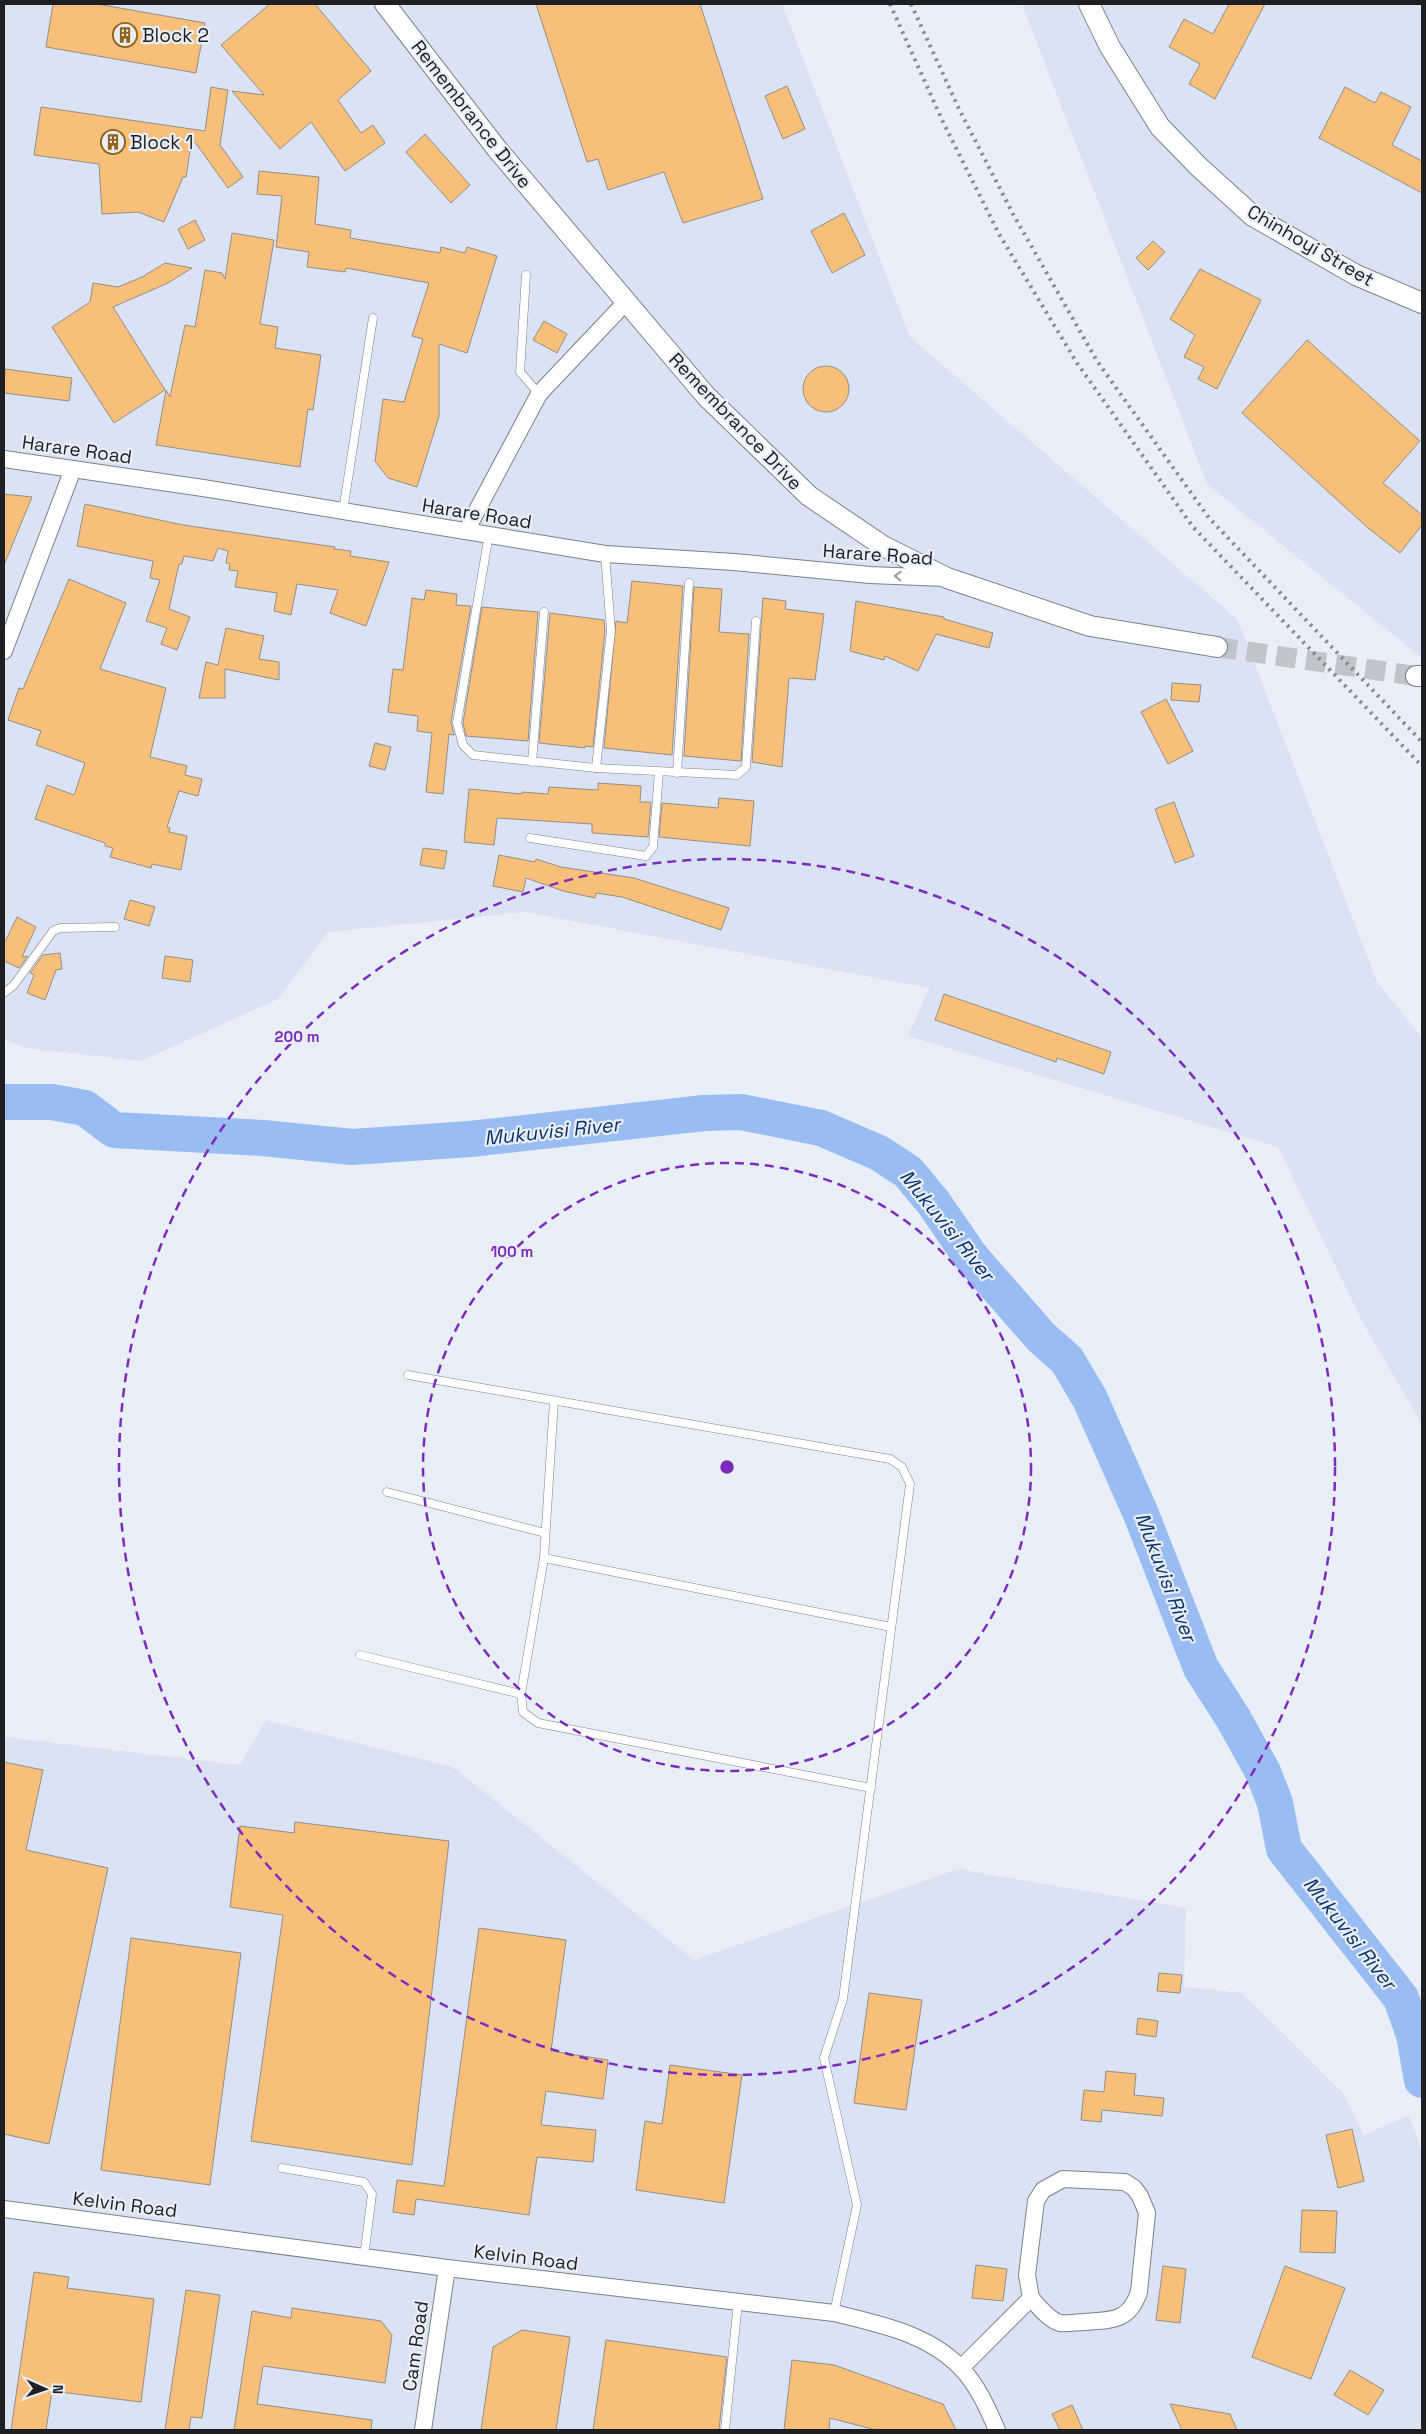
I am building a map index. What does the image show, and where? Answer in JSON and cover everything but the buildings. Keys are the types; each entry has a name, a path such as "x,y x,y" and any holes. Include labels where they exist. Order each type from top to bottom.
{"street":[{"name":"Remembrance Drive","path":"385,4 497,149 706,396 809,496 883,546 947,578 1090,626 1217,647"},
{"name":"Chinhoyi Street","path":"1089,4 1110,47 1160,127 1199,167 1253,216 1356,275 1422,303"},
{"path":"466,530 539,394 626,302"},
{"name":"Harare Road","path":"4,459 202,488 606,554 734,562 870,575 947,578"},
{"path":"4,651 73,469"},
{"path":"1063,2179 1125,2182 1134,2188 1140,2196 1147,2213 1139,2292 1136,2302 1128,2312 1116,2320 1060,2323 1046,2314 1031,2298 1027,2275 1036,2201 1043,2190 1063,2179"},
{"name":"Kelvin Road","path":"4,2209 447,2268 834,2313 893,2328 931,2345 961,2368 986,2404 997,2430"},
{"name":"Cam Road","path":"423,2430 447,2268"},
{"path":"961,2368 1031,2298"}],"lane":[{"path":"526,275 520,372 539,394"},
{"path":"343,512 373,318"},
{"path":"489,534 456,723 463,746 473,755 596,768 737,775 746,767 756,621"},
{"path":"596,768 611,631 606,554"},
{"path":"677,773 689,583"},
{"path":"532,762 544,612"},
{"path":"530,838 646,856 653,846 659,772"},
{"path":"4,993 14,985 53,931 60,928 115,927"},
{"path":"408,1375 890,1459 902,1467 910,1484 844,1999 824,2058 857,2205 834,2313"},
{"path":"554,1401 544,1558 521,1694 523,1712 538,1722 871,1788"},
{"path":"387,1492 545,1533"},
{"path":"544,1558 891,1627"},
{"path":"360,1655 521,1694"},
{"path":"282,2168 364,2182 372,2194 364,2257"},
{"path":"726,2430 738,2302"}],"shaded area":[{"path":"4,4 782,4 910,337 1238,620 1377,982 1422,1038 1422,1424 1363,1323 1278,1147 908,1036 929,988 525,912 328,932 278,999 141,1061 26,1048 4,1039"},
{"path":"1022,4 1422,4 1422,658 1207,484"},
{"path":"266,1720 453,1767 694,1960 958,1869 1186,1908 1184,1987 1242,1993 1342,2092 1364,2135 1409,2115 1422,2152 1422,2430 4,2430 4,1737 240,1765"}],"waterway":[{"name":"Mukuvisi River","path":"4,1102 52,1102 85,1108 114,1130 263,1138 352,1147 470,1139 704,1113 741,1112 821,1128 879,1153 908,1172 933,1202 971,1257 1041,1337 1067,1360 1090,1399 1141,1514 1201,1668 1233,1718 1263,1772 1275,1803 1284,1849 1401,1998 1414,2035 1422,2080"}],"tunnel":[{"path":"1217,647 1416,676"}],"railway":[{"path":"890,4 943,122 999,234 1077,363 1193,527 1422,766"},
{"path":"911,4 959,109 1013,214 1097,361 1209,518 1422,742"}],"place":[{"name":"Block 2","path":"125,35"},
{"name":"Block 1","path":"113,142"}]}
